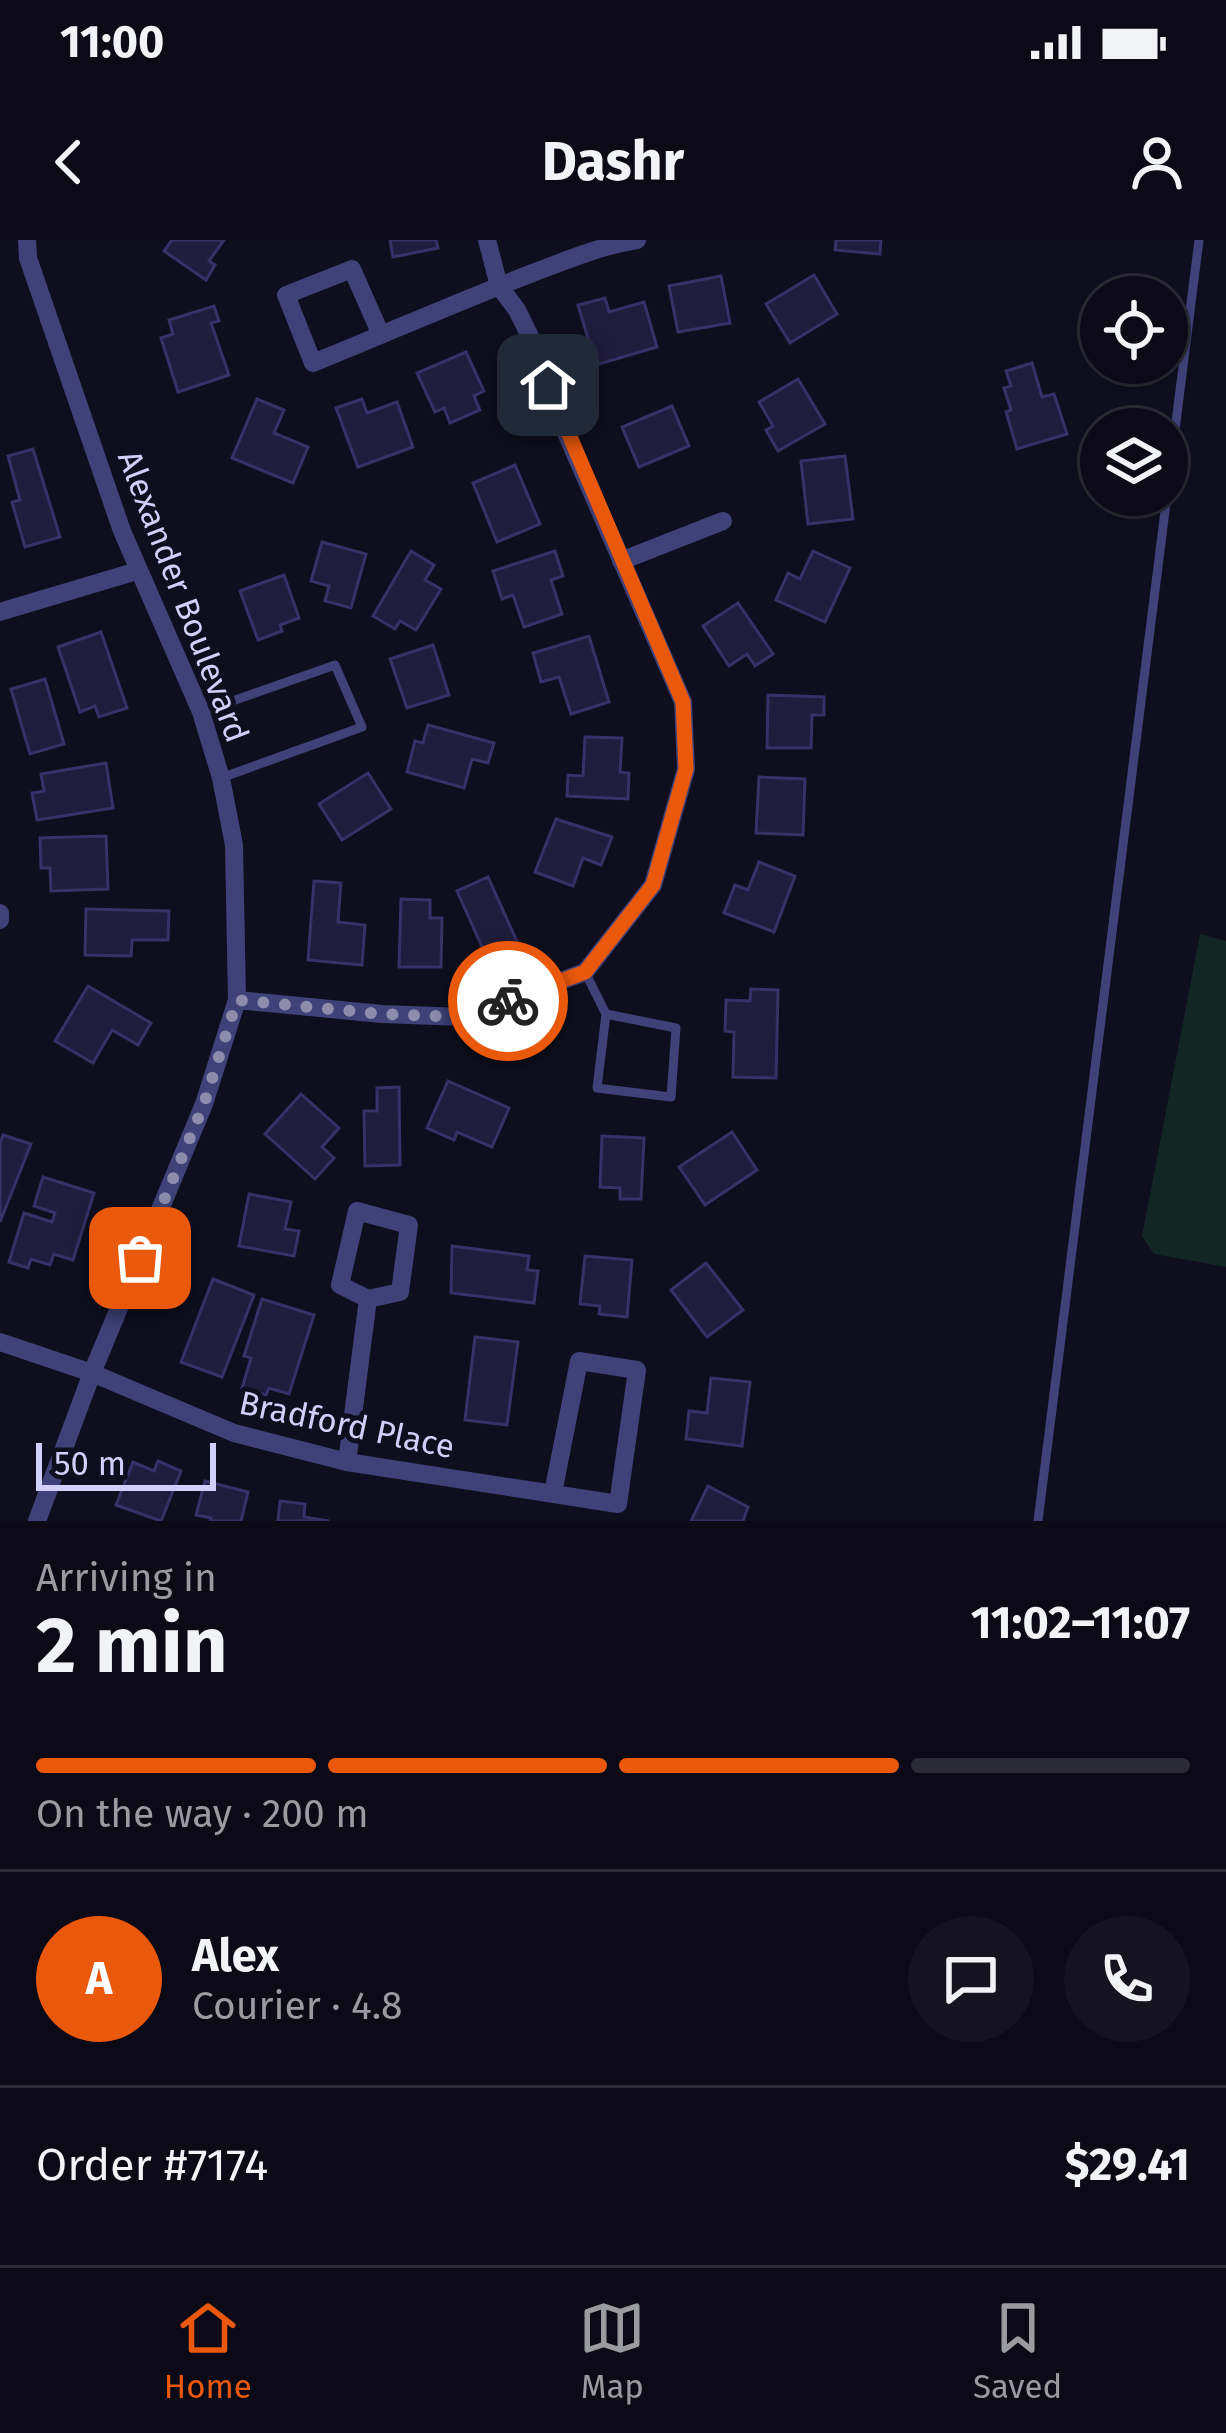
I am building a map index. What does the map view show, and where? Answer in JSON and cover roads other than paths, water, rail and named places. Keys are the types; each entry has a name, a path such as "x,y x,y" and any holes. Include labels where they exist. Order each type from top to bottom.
{"street":[{"name":"Alexander Boulevard","path":"27,240 28,258 137,571 201,712 221,778 234,845 237,1000 204,1104 92,1373 37,1521"},
{"path":"237,1000 464,1017 585,972 653,885 686,769 683,702 556,410 541,359 517,310 499,286 487,240"},
{"path":"381,335 352,269 286,295 313,363 609,244 637,240"},
{"path":"620,561 724,521"},
{"path":"0,612 137,571"},
{"path":"357,1211 409,1225 400,1292 368,1299 340,1285 357,1211"},
{"path":"347,1462 368,1299"},
{"name":"Bradford Place","path":"0,1342 92,1373 234,1433 347,1462 618,1504 637,1370 579,1361 553,1493"}],"lane":[{"path":"1178,408 1199,240"},
{"path":"1038,1521 1164,516"},
{"path":"201,712 334,665 362,727 221,778"},
{"path":"585,972 606,1014 597,1088 670,1097 676,1028 606,1014"}]}
